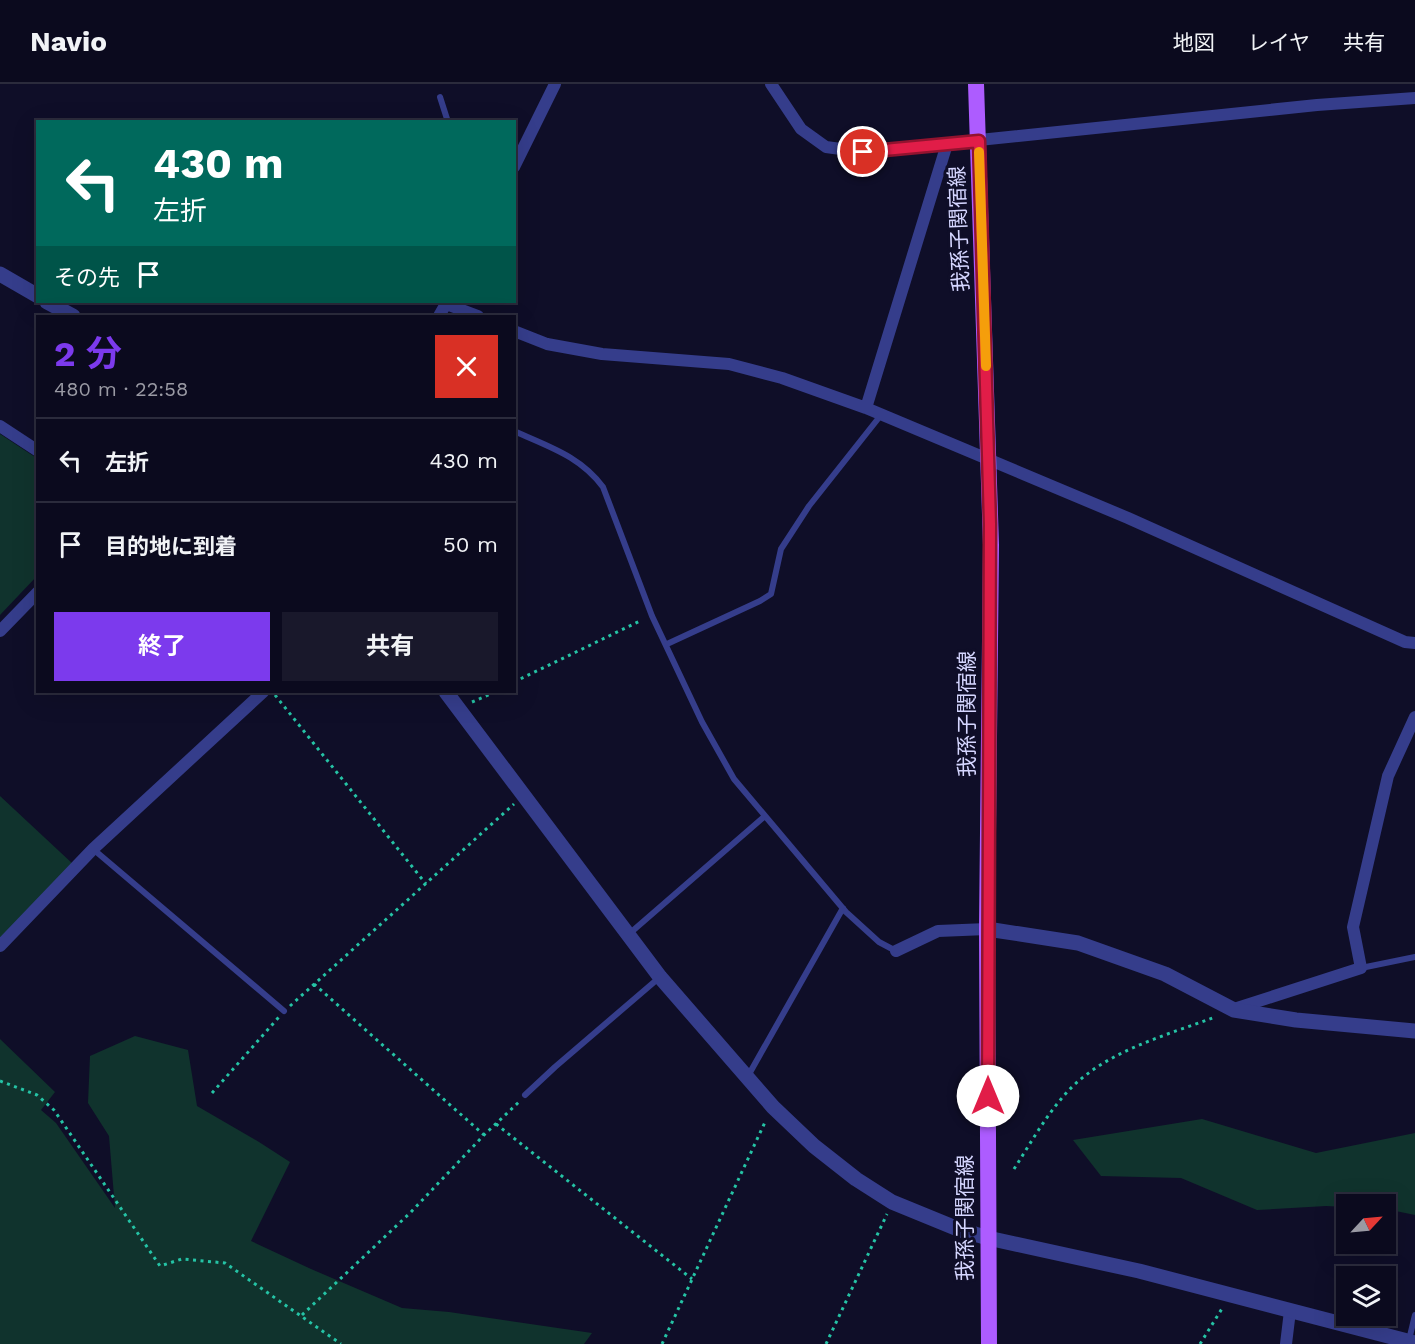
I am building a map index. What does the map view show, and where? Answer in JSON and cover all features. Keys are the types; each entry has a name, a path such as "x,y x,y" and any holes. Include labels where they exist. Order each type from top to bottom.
{"main road":[{"name":"我孫子関宿線","path":"976,84 989,460 987,929 989,1344"}],"street":[{"path":"516,163 555,84"},
{"path":"771,84 801,129 826,147 863,152 1317,105 1415,98"},
{"path":"866,408 946,144"},
{"path":"0,274 36,295"},
{"path":"49,303 71,315"},
{"path":"447,303 476,315"},
{"path":"516,332 547,344 602,354 729,364 782,378 866,408 1128,518 1405,642 1415,644"},
{"path":"0,426 36,451"},
{"path":"0,631 36,594"},
{"path":"0,946 93,849 262,693"},
{"path":"447,693 525,794 660,977 772,1107 814,1146 856,1179 892,1202 958,1229 988,1238 1139,1271 1412,1342"},
{"path":"1234,1010 1361,968 1353,927 1388,776 1415,717"},
{"path":"896,951 938,931 987,929 1078,943 1165,974 1234,1010 1296,1020 1415,1031"},
{"path":"1286,1344 1290,1311"}],"lane":[{"path":"440,97 447,120"},
{"path":"667,644 771,594 781,549 808,506 882,415"},
{"path":"516,432 576,460 592,472 603,487 652,616 702,722 734,779 843,908 879,942 896,951"},
{"path":"629,934 765,816"},
{"path":"93,849 284,1011"},
{"path":"747,1077 843,908"},
{"path":"1361,968 1415,957"},
{"path":"525,1095 660,977"},
{"path":"1412,1342 1415,1315"}],"path":[{"path":"516,681 652,616"},
{"path":"273,693 426,884"},
{"path":"460,708 493,693"},
{"path":"212,1093 284,1011 525,794"},
{"path":"314,984 484,1135"},
{"path":"1014,1169 1051,1112 1072,1087 1089,1072 1138,1046 1234,1010"},
{"path":"0,1081 37,1095 54,1110 160,1266 182,1260 225,1263 302,1315 340,1344"},
{"path":"302,1315 411,1212 525,1095"},
{"path":"662,1344 772,1107"},
{"path":"495,1124 692,1279"},
{"path":"826,1344 892,1202"},
{"path":"1200,1344 1230,1295"}],"green space":[{"path":"0,434 36,458 36,577 0,615"},
{"path":"0,796 74,865 0,940"},
{"path":"135,1036 188,1050 197,1106 290,1162 251,1241 402,1308 449,1312 592,1333 584,1344 0,1344 0,1039 55,1092 41,1110 56,1123 115,1208 109,1136 88,1103 90,1056"},
{"path":"1202,1119 1316,1153 1415,1133 1415,1215 1396,1211 1396,1194 1336,1194 1336,1206 1257,1210 1181,1178 1101,1176 1073,1140"}],"slow traffic":[{"path":"979,152 986,366"}],"route":[{"path":"863,152 979,141 990,524 988,1096"}]}
